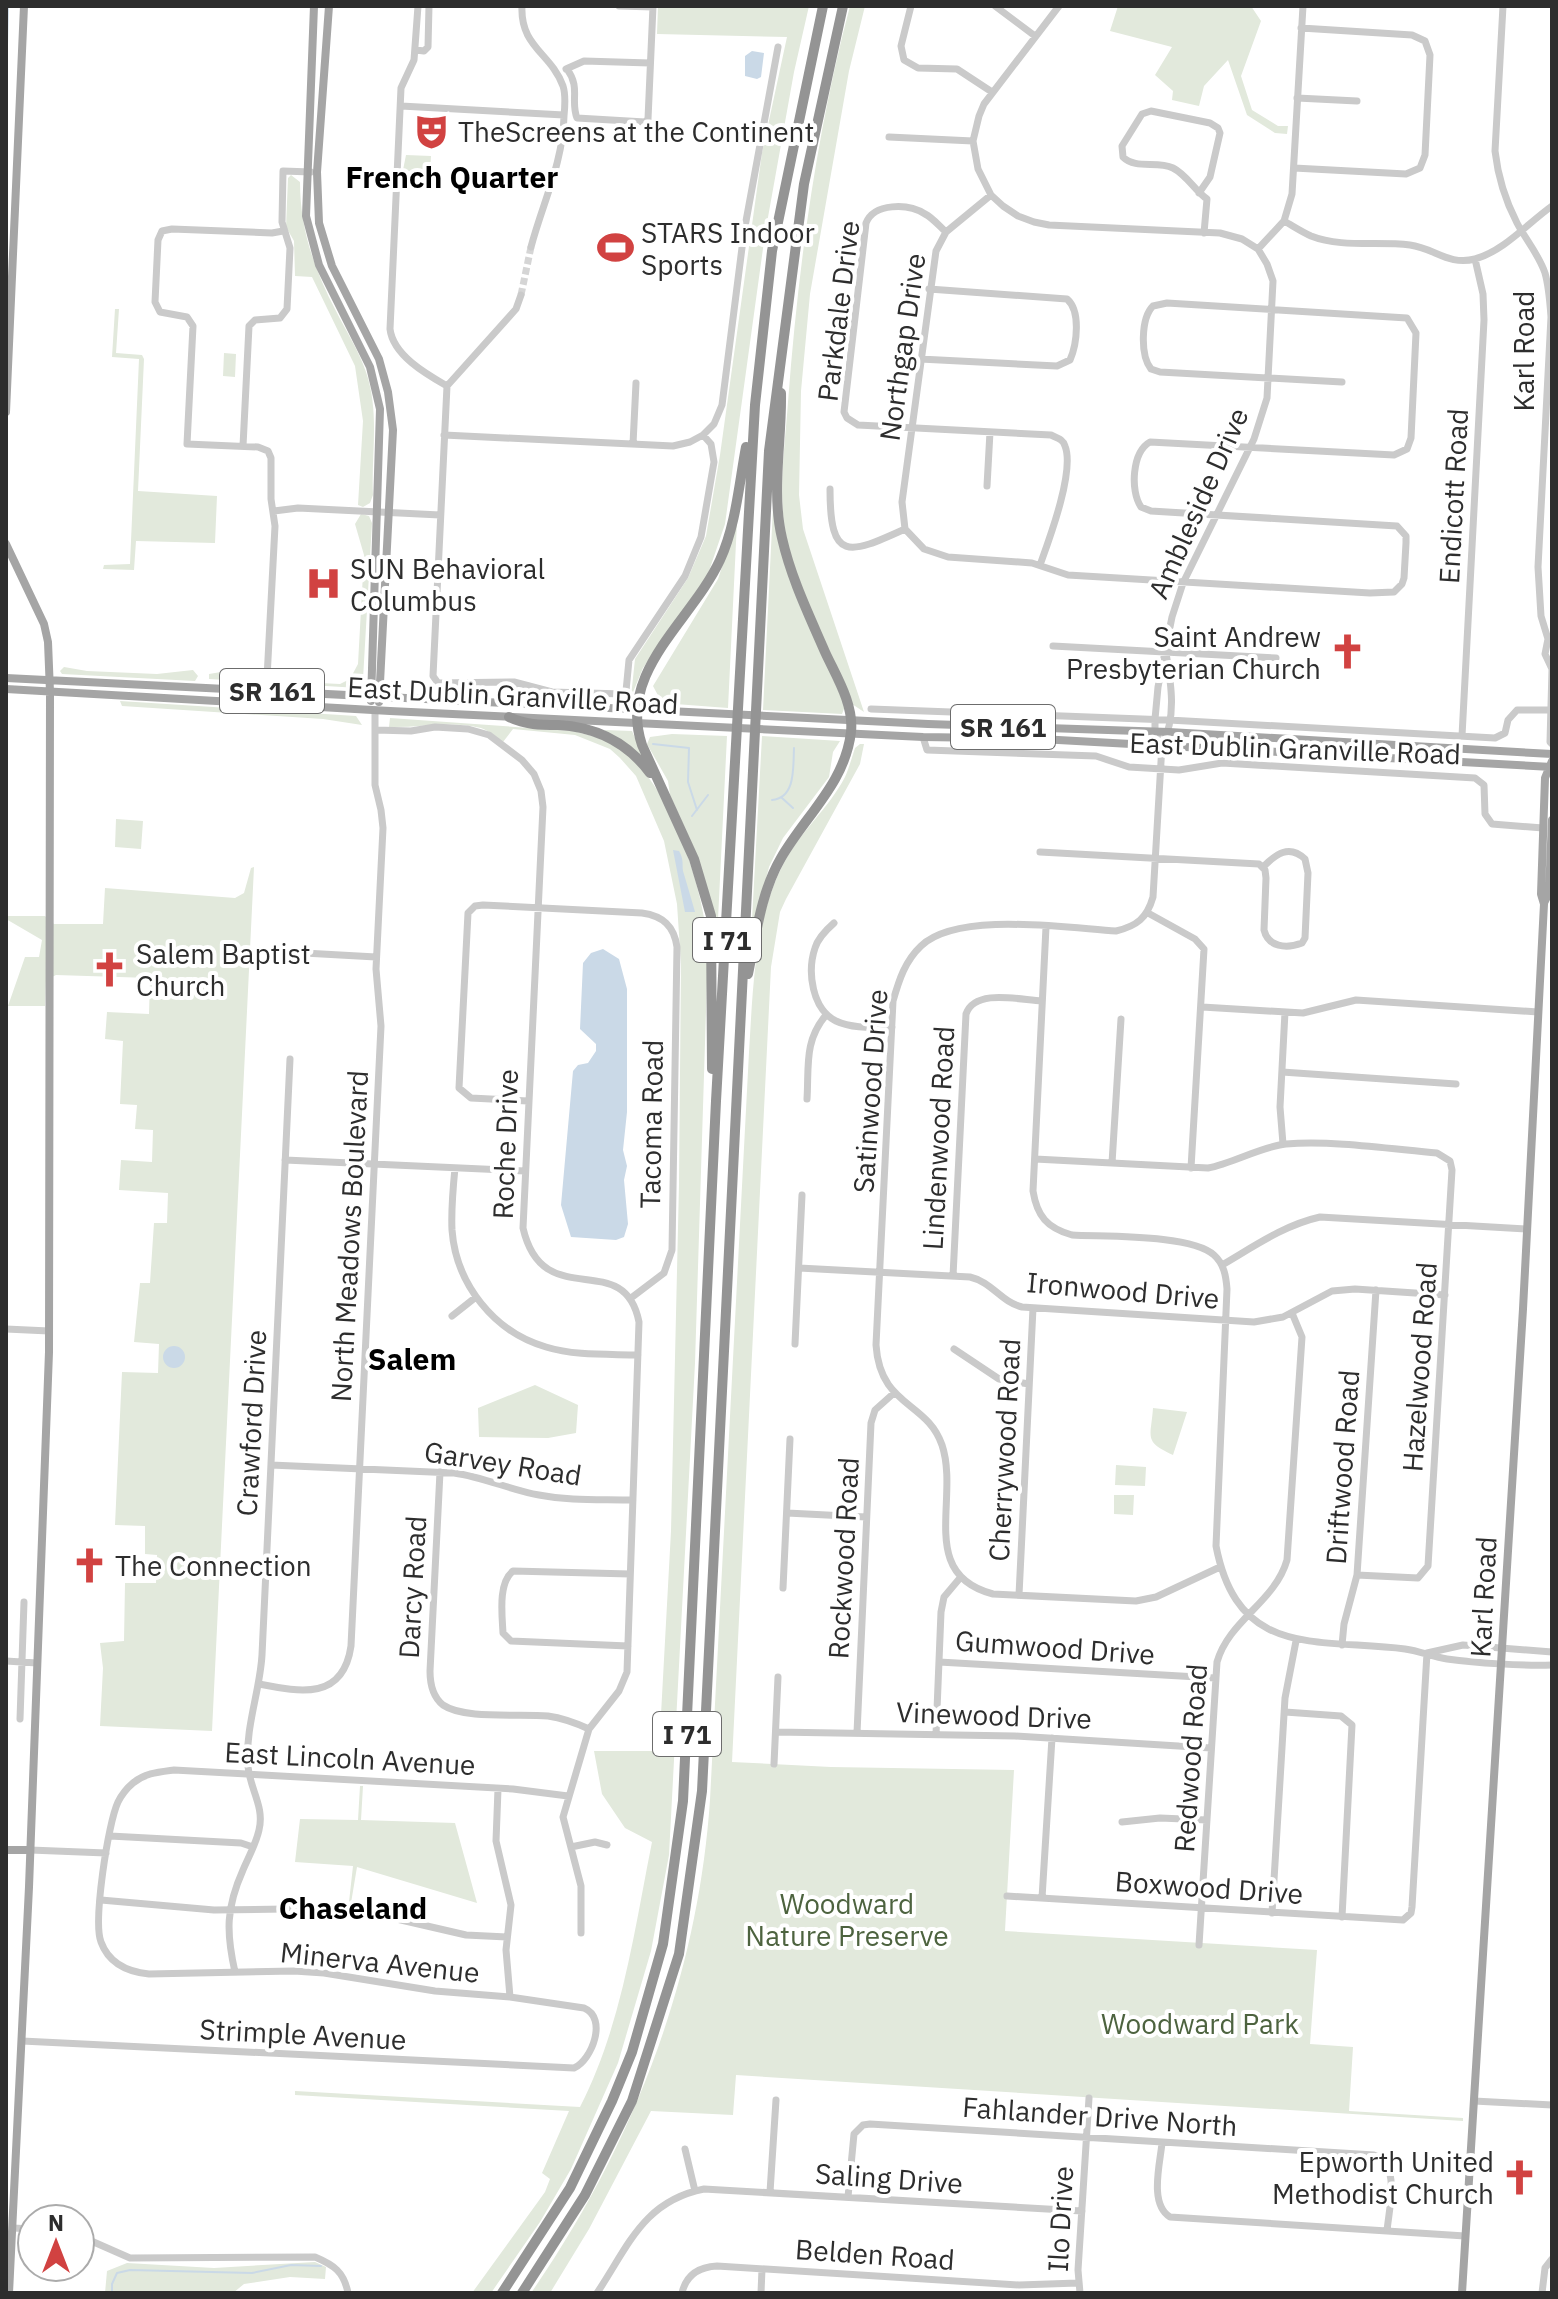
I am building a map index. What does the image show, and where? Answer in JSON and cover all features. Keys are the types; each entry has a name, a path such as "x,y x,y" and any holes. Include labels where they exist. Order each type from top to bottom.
{"highway":[{"name":"I 71","path":"502,2293 570,2188 612,2101 632,2052 663,1944 683,1801 755,405 772,251 823,6"},
{"name":"I 71","path":"522,2293 585,2195 632,2101 679,1954 702,1791 769,451 804,184 843,6"},
{"path":"741,1011 764,899 772,876 841,770 851,733 851,720 842,689 796,583 781,535 778,499 780,364"},
{"path":"715,1136 711,916 694,859 642,745 638,709 644,675 705,589 721,558 755,405"},
{"path":"509,717 521,724 575,726 600,733 631,752 661,788"}],"main road":[{"path":"6,412 24,6"},
{"path":"314,6 306,216 313,251 375,380 381,426 381,698 375,710"},
{"path":"329,6 317,206 325,249 379,359 388,392 393,430 382,512 369,697 375,710"},
{"path":"6,544 44,624 50,692 49,1331 30,1850 9,2293"},
{"name":"East Dublin Granville Road","path":"6,678 851,720 1169,732 1552,754"},
{"name":"East Dublin Granville Road","path":"6,689 509,717 923,737 1040,739 1552,766"},
{"name":"Karl Road","path":"1462,2293 1538,1012 1549,893 1545,778 1552,766"},
{"name":"Karl Road","path":"1549,828 1552,820"},
{"path":"6,1850 30,1850"}],"street":[{"path":"418,6 414,60 401,88 391,339 427,375 447,386"},
{"path":"416,50 424,51 428,47 429,6"},
{"path":"522,6 525,32 564,87 563,141 557,170 531,247"},
{"path":"567,69 575,81 577,118 642,123 648,119 653,7 619,6"},
{"path":"911,6 901,46 904,60 910,66 957,69 992,92"},
{"path":"995,6 1035,36"},
{"path":"1059,6 992,92 979,116 973,141 978,169 991,195 1018,216 1049,225 1229,235 1258,249 1284,221 1292,194 1303,6"},
{"name":"Karl Road","path":"1503,6 1495,151 1502,190 1545,274 1550,306 1538,567 1542,611 1550,643 1545,654 1551,661"},
{"path":"1294,168 1406,174 1420,168 1425,155 1430,55 1425,41 1412,35 1301,28"},
{"path":"444,435 673,446 703,435 718,417 724,396 744,232 778,47"},
{"path":"558,76 584,61 650,63"},
{"path":"1297,98 1357,101"},
{"path":"401,106 564,115"},
{"path":"1199,193 1210,177 1220,133 1216,127 1151,111 1142,114 1122,146 1121,153 1128,162 1172,167 1199,193 1207,199 1204,233"},
{"path":"889,137 973,141"},
{"path":"243,446 249,326 258,319 280,318 287,309 290,248 283,231 283,171 317,172"},
{"name":"Northgap Drive","path":"905,529 902,502 936,251 946,232 991,195"},
{"path":"1284,221 1310,236 1327,241 1412,245 1447,260 1475,259 1494,250 1552,206"},
{"name":"Parkdale Drive","path":"912,428 858,425 847,418 843,404 866,223 874,210 914,209 925,213 946,232"},
{"path":"267,678 274,511 270,455 261,447 187,444 193,326 187,317 162,313 155,305 158,240 162,231 283,231"},
{"name":"Ambleside Drive","path":"1162,745 1155,732 1155,719 1172,617 1183,583 1263,414 1273,281 1258,249"},
{"name":"Endicott Road","path":"1462,736 1484,320 1483,294 1475,259"},
{"path":"920,359 1057,366 1072,358 1074,349 1076,316 1070,300 929,289"},
{"path":"274,511 298,508 440,515 447,386 516,309 521,295"},
{"path":"830,489 833,529 838,543 846,548 866,545 905,529 924,549 948,557 1015,561 1040,565 1068,575 1379,594 1394,592 1404,578 1406,536 1397,526 1151,511 1141,507 1135,493 1137,456 1144,446 1156,442 1394,455 1407,449 1411,438 1416,333 1412,322 1401,316 1167,303 1153,306 1146,317 1144,355 1151,369 1342,382"},
{"path":"633,444 636,383"},
{"path":"912,428 1051,435 1062,440 1066,449 1066,472 1061,499 1040,565"},
{"path":"987,486 990,432"},
{"name":"East Dublin Granville Road","path":"440,515 435,680 441,685 514,682 552,692 618,696 626,691 629,660 685,576 701,537 714,462 711,444 703,435"},
{"path":"1053,646 1276,658"},
{"name":"Ambleside Drive","path":"1162,745 1169,732 1172,688 1166,653"},
{"path":"1551,661 1552,744"},
{"name":"East Dublin Granville Road","path":"513,704 514,682"},
{"name":"East Dublin Granville Road","path":"871,709 1155,719 1499,737 1505,733 1511,714 1517,710 1551,710"},
{"name":"North Meadows Boulevard","path":"259,1684 314,1691 335,1681 346,1665 351,1646 381,1026 376,957 383,828 374,777 375,710"},
{"path":"1022,715 1022,727"},
{"name":"Roche Drive","path":"376,730 411,731 428,727 478,731 489,735 534,774 543,807 523,1228 526,1240 547,1268 567,1278 616,1285 631,1298"},
{"name":"East Dublin Granville Road","path":"923,737 927,750 1096,756 1129,767 1189,770 1229,763 1475,778 1484,785 1485,814 1492,824 1549,828"},
{"path":"1162,745 1153,897 1148,913 1201,943 1205,956 1191,1168"},
{"path":"1291,851 1305,859 1308,867 1305,938 1296,946 1272,944 1266,938 1266,878 1263,867 1282,852 1291,851"},
{"path":"1040,852 1254,863 1263,867"},
{"path":"528,1101 471,1098 459,1088 466,919 472,908 483,905 537,908"},
{"name":"Tacoma Road","path":"537,908 653,914 673,932 677,947 672,1250 664,1273 631,1298"},
{"name":"Satinwood Drive","path":"960,1578 948,1552 945,1536 948,1478 941,1443 929,1423 894,1393 877,1359 893,1001 902,970 922,945 947,929 977,924 1116,931 1135,926 1148,913"},
{"path":"834,923 822,935 813,961 814,993 826,1015 848,1025 892,1027"},
{"path":"1046,927 1033,1191 1036,1208 1045,1222 1057,1231 1072,1235 1182,1241 1205,1249 1222,1265 1226,1276 1226,1320 1215,1527 1220,1567 1234,1597 1248,1614 1296,1641 1427,1653 1444,1659 1552,1665"},
{"path":"268,951 376,957"},
{"name":"Lindenwood Road","path":"953,1276 966,1014 972,1003 983,999 1042,1001"},
{"path":"1202,1007 1303,1013 1356,1000 1538,1012"},
{"path":"1035,1159 1208,1168 1236,1162 1283,1144 1280,1107 1285,1012"},
{"path":"807,1099 810,1043 814,1031 826,1015"},
{"path":"1112,1163 1121,1019"},
{"name":"Crawford Drive","path":"235,1972 228,1941 230,1910 259,1832 261,1816 247,1766 259,1684 290,1059"},
{"path":"1282,1072 1456,1084"},
{"name":"Hazelwood Road","path":"1283,1144 1437,1153 1450,1161 1452,1170 1428,1566 1424,1574 1412,1578 1357,1575"},
{"path":"285,1160 525,1171"},
{"path":"455,1168 453,1239 459,1265 476,1297 499,1323 524,1339 545,1347 576,1353 638,1355"},
{"path":"795,1344 802,1195"},
{"path":"1222,1265 1302,1221 1320,1217 1526,1229"},
{"name":"Ironwood Drive","path":"799,1268 982,1280 1006,1300 1017,1306 1033,1308 1226,1320 1263,1321 1292,1313 1332,1291 1376,1290 1445,1295"},
{"name":"Driftwood Road","path":"1342,1645 1344,1624 1357,1575 1376,1290"},
{"path":"452,1316 476,1297"},
{"path":"581,1933 583,1897 563,1817 589,1729 622,1686 627,1672 639,1322 631,1298"},
{"name":"Cherrywood Road","path":"1019,1595 1033,1308"},
{"name":"Redwood Road","path":"1199,1945 1215,1678 1221,1647 1273,1589 1287,1560 1302,1337 1292,1313"},
{"path":"6,1329 49,1331"},
{"path":"954,1349 999,1379 1029,1384"},
{"name":"Rockwood Road","path":"857,1733 871,1423 875,1410 894,1393"},
{"path":"783,1588 790,1439"},
{"name":"Garvey Road","path":"271,1465 440,1472 478,1476 545,1496 633,1500"},
{"name":"Darcy Road","path":"440,1472 430,1671 432,1688 439,1702 466,1712 548,1716 589,1729"},
{"path":"787,1513 866,1517"},
{"path":"936,1734 944,1597 960,1578 981,1591 1136,1601 1164,1594 1220,1567"},
{"path":"628,1646 516,1642 503,1633 503,1607 504,1583 509,1574 518,1570 630,1574"},
{"path":"20,1719 24,1602"},
{"path":"1272,1913 1285,1712 1296,1641"},
{"path":"1427,1653 1453,1646 1552,1652"},
{"name":"Boxwood Drive","path":"1007,1896 1397,1921 1407,1917 1412,1907 1427,1653"},
{"path":"6,1661 37,1663"},
{"name":"Gumwood Drive","path":"939,1662 1215,1678"},
{"path":"774,1764 778,1677"},
{"path":"1285,1712 1341,1716 1349,1721 1353,1731 1342,1917"},
{"name":"Vinewood Drive","path":"776,1732 1052,1738 1211,1748"},
{"path":"1042,1898 1052,1738"},
{"name":"East Lincoln Avenue","path":"110,1836 119,1800 132,1784 143,1777 174,1770 568,1796"},
{"path":"498,1789 496,1841 511,1905 507,1937 510,1997"},
{"path":"1122,1822 1160,1818 1207,1820"},
{"path":"253,1847 241,1843 110,1836 101,1900 230,1910 349,1908 466,1935 507,1937"},
{"path":"571,1847 595,1842 607,1845"},
{"path":"30,1850 106,1853"},
{"name":"Minerva Avenue","path":"101,1900 97,1921 101,1945 117,1964 132,1972 324,1973 435,1991 510,1997 584,2008 592,2011 595,2033 589,2055 581,2065"},
{"name":"Strimple Avenue","path":"22,2041 566,2069 581,2065"},
{"name":"Ilo Drive","path":"1080,2293 1078,2283 1089,2098"},
{"path":"770,2192 776,2100"},
{"path":"1474,2101 1552,2105"},
{"name":"Fahlander Drive North","path":"848,2197 852,2141 857,2129 863,2125 1378,2156 1390,2169 1387,2231"},
{"path":"1162,2143 1158,2199 1160,2207 1170,2217 1465,2236"},
{"path":"597,2293 650,2215 675,2197 695,2191 685,2149"},
{"name":"Saling Drive","path":"695,2191 714,2189 1082,2211"},
{"path":"96,2243 130,2258 315,2257 333,2264 346,2280 348,2293"},
{"path":"1542,2293 1545,2268 1552,2259"},
{"name":"Belden Road","path":"682,2293 689,2277 705,2268 1019,2285 1078,2283"},
{"path":"761,2293 762,2269"}],"green space":[{"path":"658,6 809,6 765,234 725,524 708,574 643,668 631,697 635,659 688,578 706,536 762,153 787,37 657,34"},
{"path":"850,6 865,6 849,71 810,294 801,391 799,495 803,529 864,712 852,704 799,581 787,541 782,489 792,352 810,202 827,103"},
{"path":"1118,6 1251,6 1261,21 1241,76 1252,110 1278,126 1288,126 1287,134 1275,133 1247,115 1228,60 1204,86 1199,106 1172,100 1173,91 1155,75 1172,47 1110,31"},
{"path":"406,155 431,156 430,174 406,173 403,170"},
{"path":"291,175 300,182 303,216 315,264 360,356 370,387 374,418 373,495 370,503 363,507 358,505 363,421 355,366 312,277 295,276 294,241 286,227 288,178"},
{"path":"115,309 119,309 116,353 142,355 144,359 138,491 217,496 215,543 136,541 134,570 103,569 104,565 130,564 139,359 112,357"},
{"path":"224,353 236,354 235,377 223,376"},
{"path":"773,507 824,658 845,706 842,714 763,710"},
{"path":"361,514 369,516 372,523 363,679 359,688 209,679 209,674 221,672 241,679 340,684 350,679 358,664 364,555 355,524"},
{"path":"737,522 728,708 662,703 653,686 718,579"},
{"path":"64,667 157,674 193,670 198,676 195,681 62,674 60,671"},
{"path":"120,701 356,716 362,725 323,719 122,706"},
{"path":"390,718 572,731 605,740 623,751 656,788 682,840 700,897 708,947 695,1363 669,1855 651,1951 618,2063 571,2169 540,2222 491,2293 472,2293 545,2192 550,2179 542,2173 569,2111 295,2095 295,2091 580,2107 606,2044 625,1978 652,1842 625,1828 602,1794 594,1751 659,1751 671,1531 681,964 677,904 664,841 636,776 610,749 575,735 513,729 503,742 484,729 470,726 389,727"},
{"path":"604,730 632,731 642,754 640,755"},
{"path":"672,734 727,736 717,940 709,894 697,855 670,795 668,781 647,744 650,737"},
{"path":"762,736 840,741 833,752 829,777 783,838 769,867 751,938"},
{"path":"864,744 860,764 780,912 771,967 732,1762 1014,1770 1005,1931 1317,1950 1310,2044 1353,2047 1349,2111 1463,2118 1463,2121 736,2075 733,2115 651,2111 589,2229 550,2293 531,2293 600,2180 629,2120 675,1996 691,1932 703,1867 710,1800 749,1052 757,955 766,907 784,863 831,799 846,774 855,748"},
{"path":"116,819 143,821 141,849 115,847"},
{"path":"254,867 212,1731 100,1726 103,1668 100,1643 124,1641 125,1583 156,1583 157,1555 145,1554 145,1526 115,1525 122,1372 158,1373 159,1344 134,1342 140,1283 150,1283 154,1223 167,1223 168,1193 119,1190 121,1160 152,1162 153,1130 135,1129 137,1105 120,1104 123,1041 105,1039 107,1012 149,1014 150,978 56,975 46,980 45,1006 8,1006 25,957 39,957 42,940 6,919 6,916 45,916 54,924 103,924 105,888 235,898 244,893 251,868"},
{"path":"535,1385 578,1405 576,1433 548,1438 479,1437 478,1408"},
{"path":"1153,1408 1187,1412 1173,1455 1157,1446 1151,1438"},
{"path":"1116,1465 1146,1467 1145,1486 1115,1485"},
{"path":"1114,1495 1134,1495 1133,1515 1114,1514"},
{"path":"360,1786 363,1786 361,1820 455,1823 477,1903 357,1867 351,1903 353,1866 295,1862 300,1819 358,1820"},
{"path":"315,2262 326,2267 325,2279 290,2277 244,2284 233,2293 105,2293 107,2271 127,2263 214,2268"}],"water":[{"path":"752,51 764,53 761,77 757,79 745,76 745,56"},
{"path":"673,850 679,851 682,857 695,912 685,912"},
{"path":"603,949 619,959 627,989 627,1112 623,1150 627,1166 624,1180 628,1224 624,1237 616,1240 571,1237 561,1205 573,1071 578,1065 588,1063 596,1051 596,1044 580,1029 583,963 591,953"},
{"path":"174,1346 182,1349 185,1357 182,1365 174,1368 166,1365 163,1357 166,1349"}],"waterway":[{"path":"6,85 8,6"},
{"path":"653,744 689,748 688,782 697,810"},
{"path":"772,800 780,798 789,788 794,748"},
{"path":"692,816 708,795"},
{"path":"782,798 793,808"},
{"path":"112,2293 117,2273 130,2270 252,2273 291,2265 321,2266"}],"tunnel":[{"path":"521,295 531,247"}],"place":[{"name":"TheScreens at the Continent","path":"432,131"},
{"name":"STARS Indoor Sports","path":"615,248"},
{"name":"SUN Behavioral Columbus","path":"324,584"},
{"name":"Saint Andrew Presbyterian Church","path":"1347,652"},
{"name":"Salem Baptist Church","path":"110,969"},
{"name":"The Connection","path":"89,1565"},
{"name":"Epworth United Methodist Church","path":"1520,2177"}],"district":[{"name":"French Quarter","path":"452,176"},
{"name":"Salem","path":"412,1358"},
{"name":"Chaseland","path":"353,1907"}],"park label":[{"name":"Woodward Nature Preserve","path":"847,1919"},
{"name":"Woodward Park","path":"1200,2023"}]}
